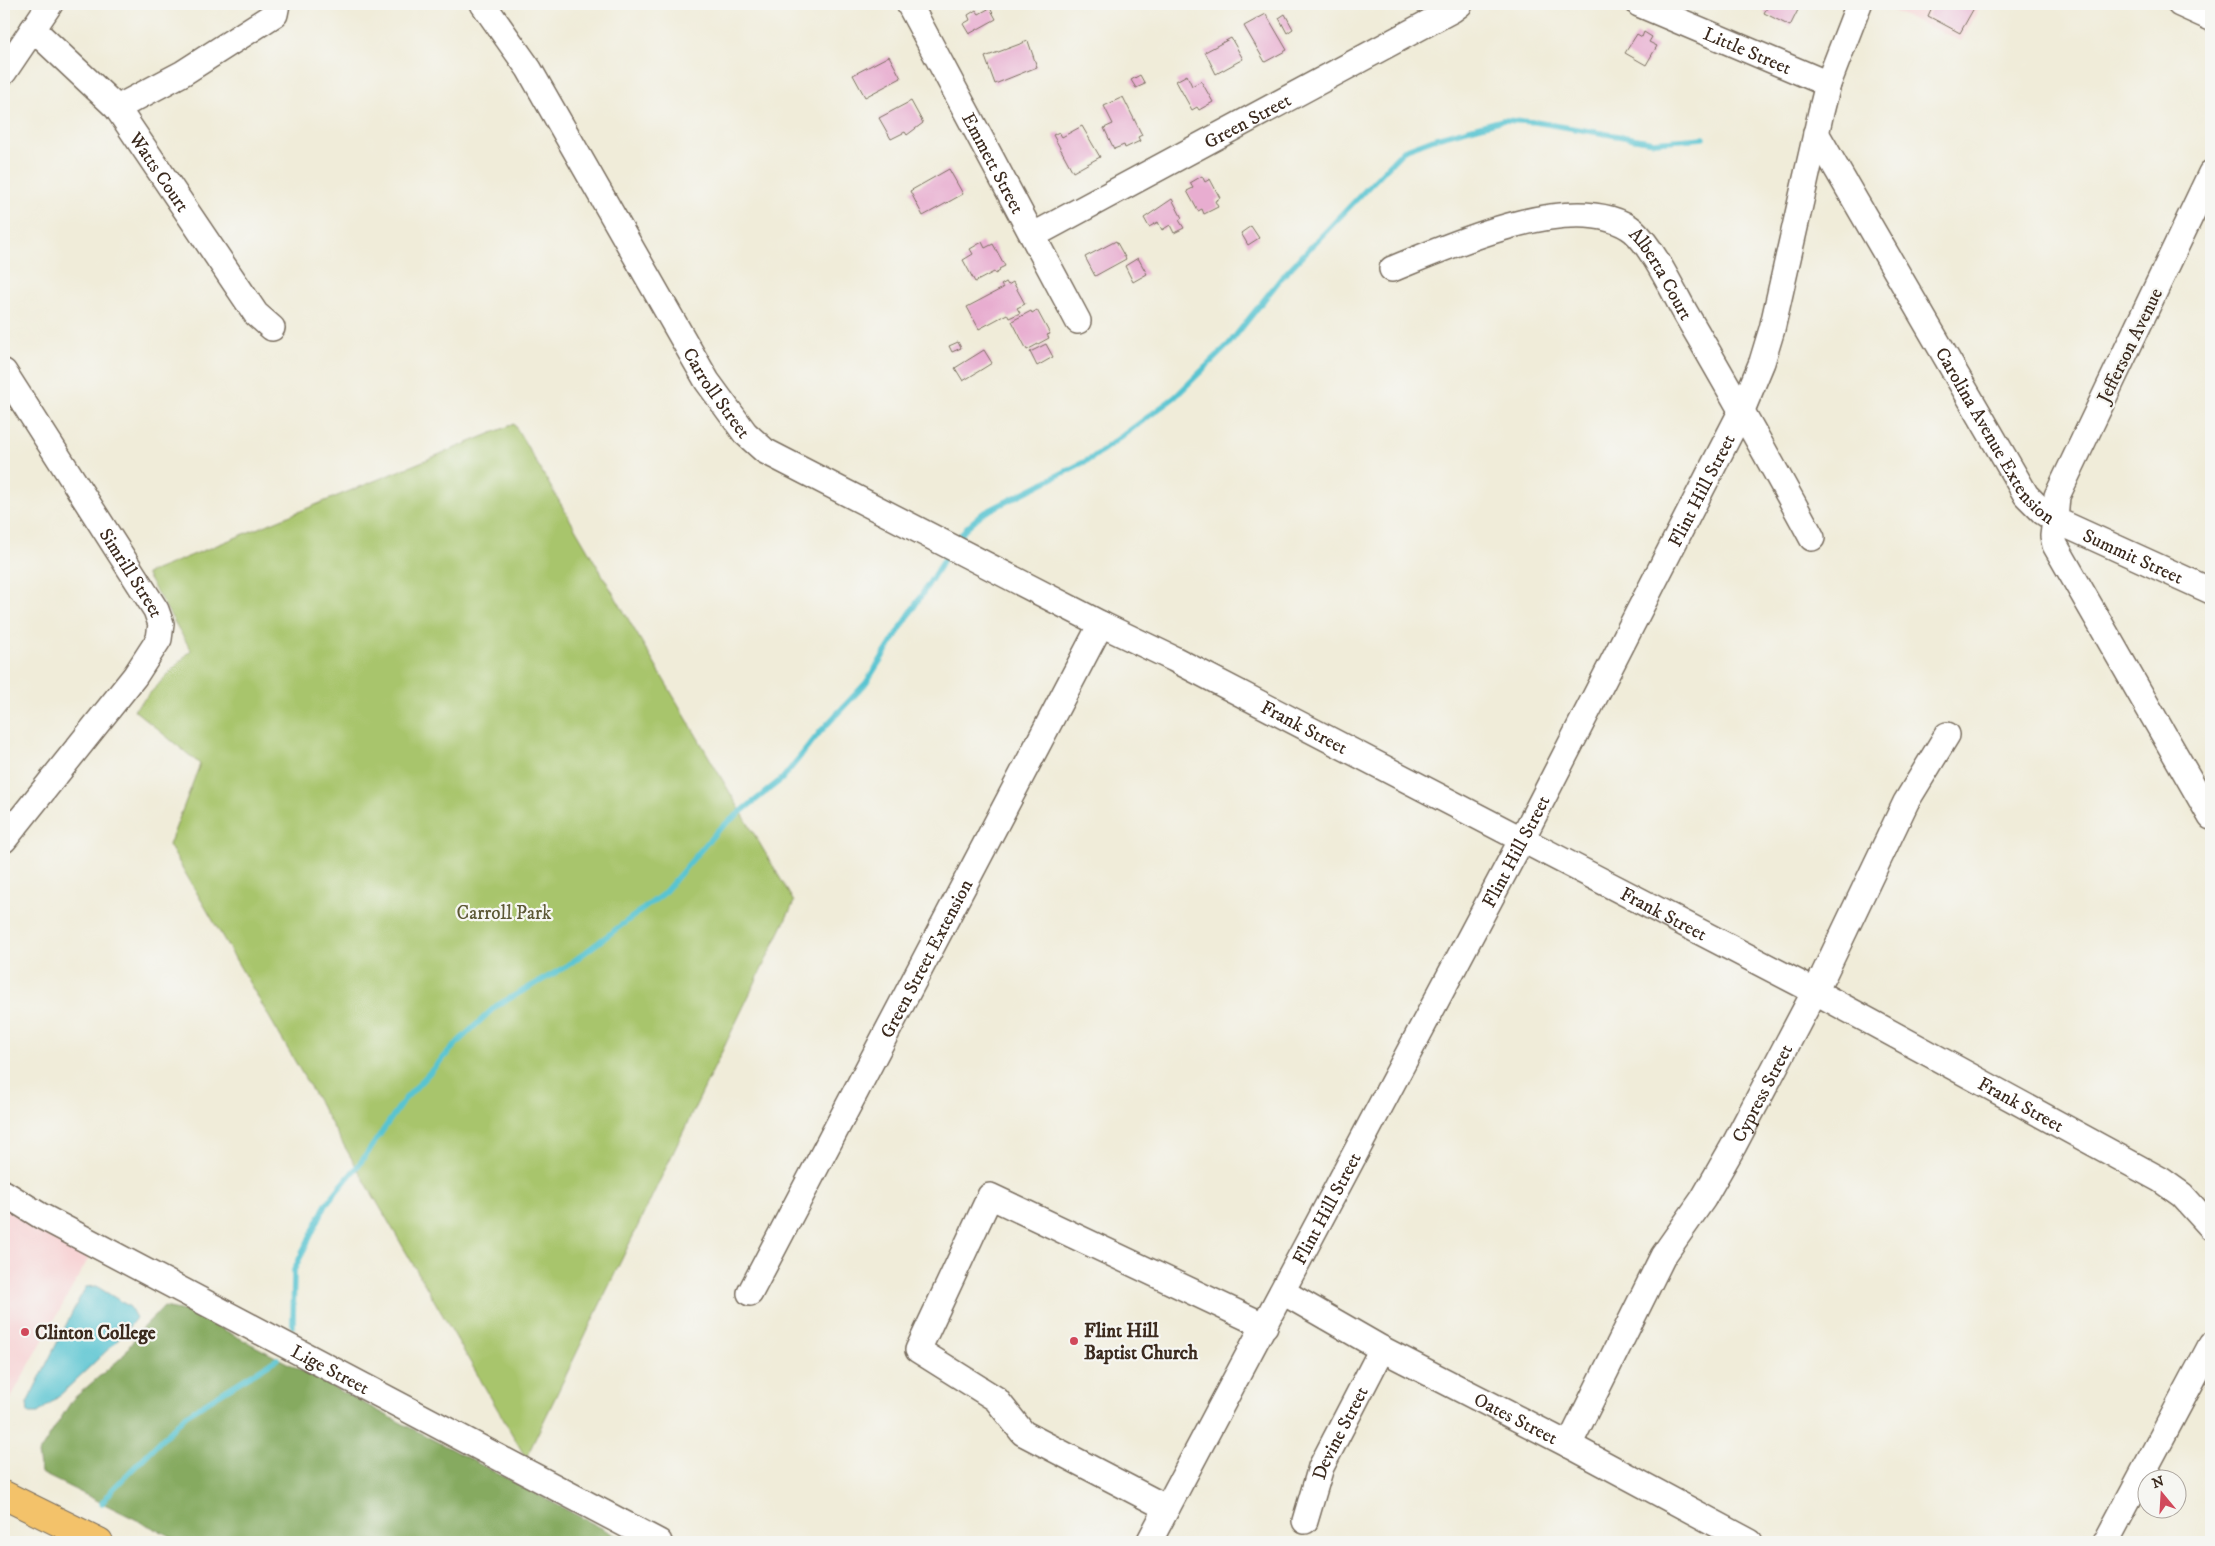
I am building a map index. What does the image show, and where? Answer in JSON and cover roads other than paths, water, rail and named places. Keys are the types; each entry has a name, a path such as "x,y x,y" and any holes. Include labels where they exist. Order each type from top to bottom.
{"highway":[{"path":"4,1495 100,1542"}],"street":[{"path":"4,72 50,4"},
{"path":"117,108 183,72 275,14 277,4"},
{"name":"Carroll Street","path":"483,4 529,69 707,381 745,433 765,451 1101,624"},
{"name":"Emmett Street","path":"909,4 1034,235 1078,321"},
{"name":"Green Street","path":"1034,235 1460,4"},
{"name":"Little Street","path":"1639,4 1828,84"},
{"name":"Flint Hill Street","path":"1149,1542 1522,839 1742,410 1762,362 1772,329 1828,84 1859,4"},
{"path":"2180,4 2211,18"},
{"name":"Watts Court","path":"33,29 117,108 256,314 272,328"},
{"name":"Carolina Avenue Extension","path":"1816,133 2026,494 2043,512 2055,520 2053,536 2055,545 2211,817"},
{"name":"Jefferson Avenue","path":"2055,520 2057,496 2211,173"},
{"name":"Alberta Court","path":"1392,269 1459,242 1520,224 1570,215 1610,219 1633,230 1643,242 1742,410 1812,538"},
{"name":"Simrill Street","path":"4,372 156,610 160,624 159,639 135,676 4,840"},
{"name":"Summit Street","path":"2055,520 2211,591"},
{"name":"Frank Street","path":"1101,624 1174,659 1814,991 2161,1180 2182,1195 2211,1227"},
{"name":"Green Street Extension","path":"750,1293 1101,624"},
{"name":"Cypress Street","path":"1569,1445 1664,1256 1704,1199 1814,991 1906,802 1947,735"},
{"name":"Lige Street","path":"4,1193 41,1216 660,1542"},
{"path":"1167,1508 1023,1433 996,1399 918,1350 990,1196 1265,1326"},
{"name":"Oates Street","path":"1283,1292 1382,1349 1569,1445 1750,1542"},
{"path":"2106,1542 2211,1345"},
{"name":"Devine Street","path":"1304,1521 1321,1466 1382,1349"}],"water":[{"path":"96,1286 130,1307 136,1318 119,1339 58,1397 38,1413 28,1413 27,1403 79,1299 86,1287"}],"waterway":[{"path":"955,543 967,527 982,514 1092,458 1175,397 1229,344 1282,277 1404,150 1436,138 1503,120 1535,122 1654,142 1704,138"},
{"path":"293,1326 294,1270 326,1204 361,1162 404,1100 461,1039 496,1006 567,966 663,894 718,830 782,779 820,732 866,683 948,553"},
{"path":"102,1503 113,1489 186,1415 277,1359"}],"place":[{"name":"Clinton College","path":"25,1332"},
{"name":"Flint Hill Baptist Church","path":"1074,1341"}],"park label":[{"name":"Carroll Park","path":"504,912"}]}
